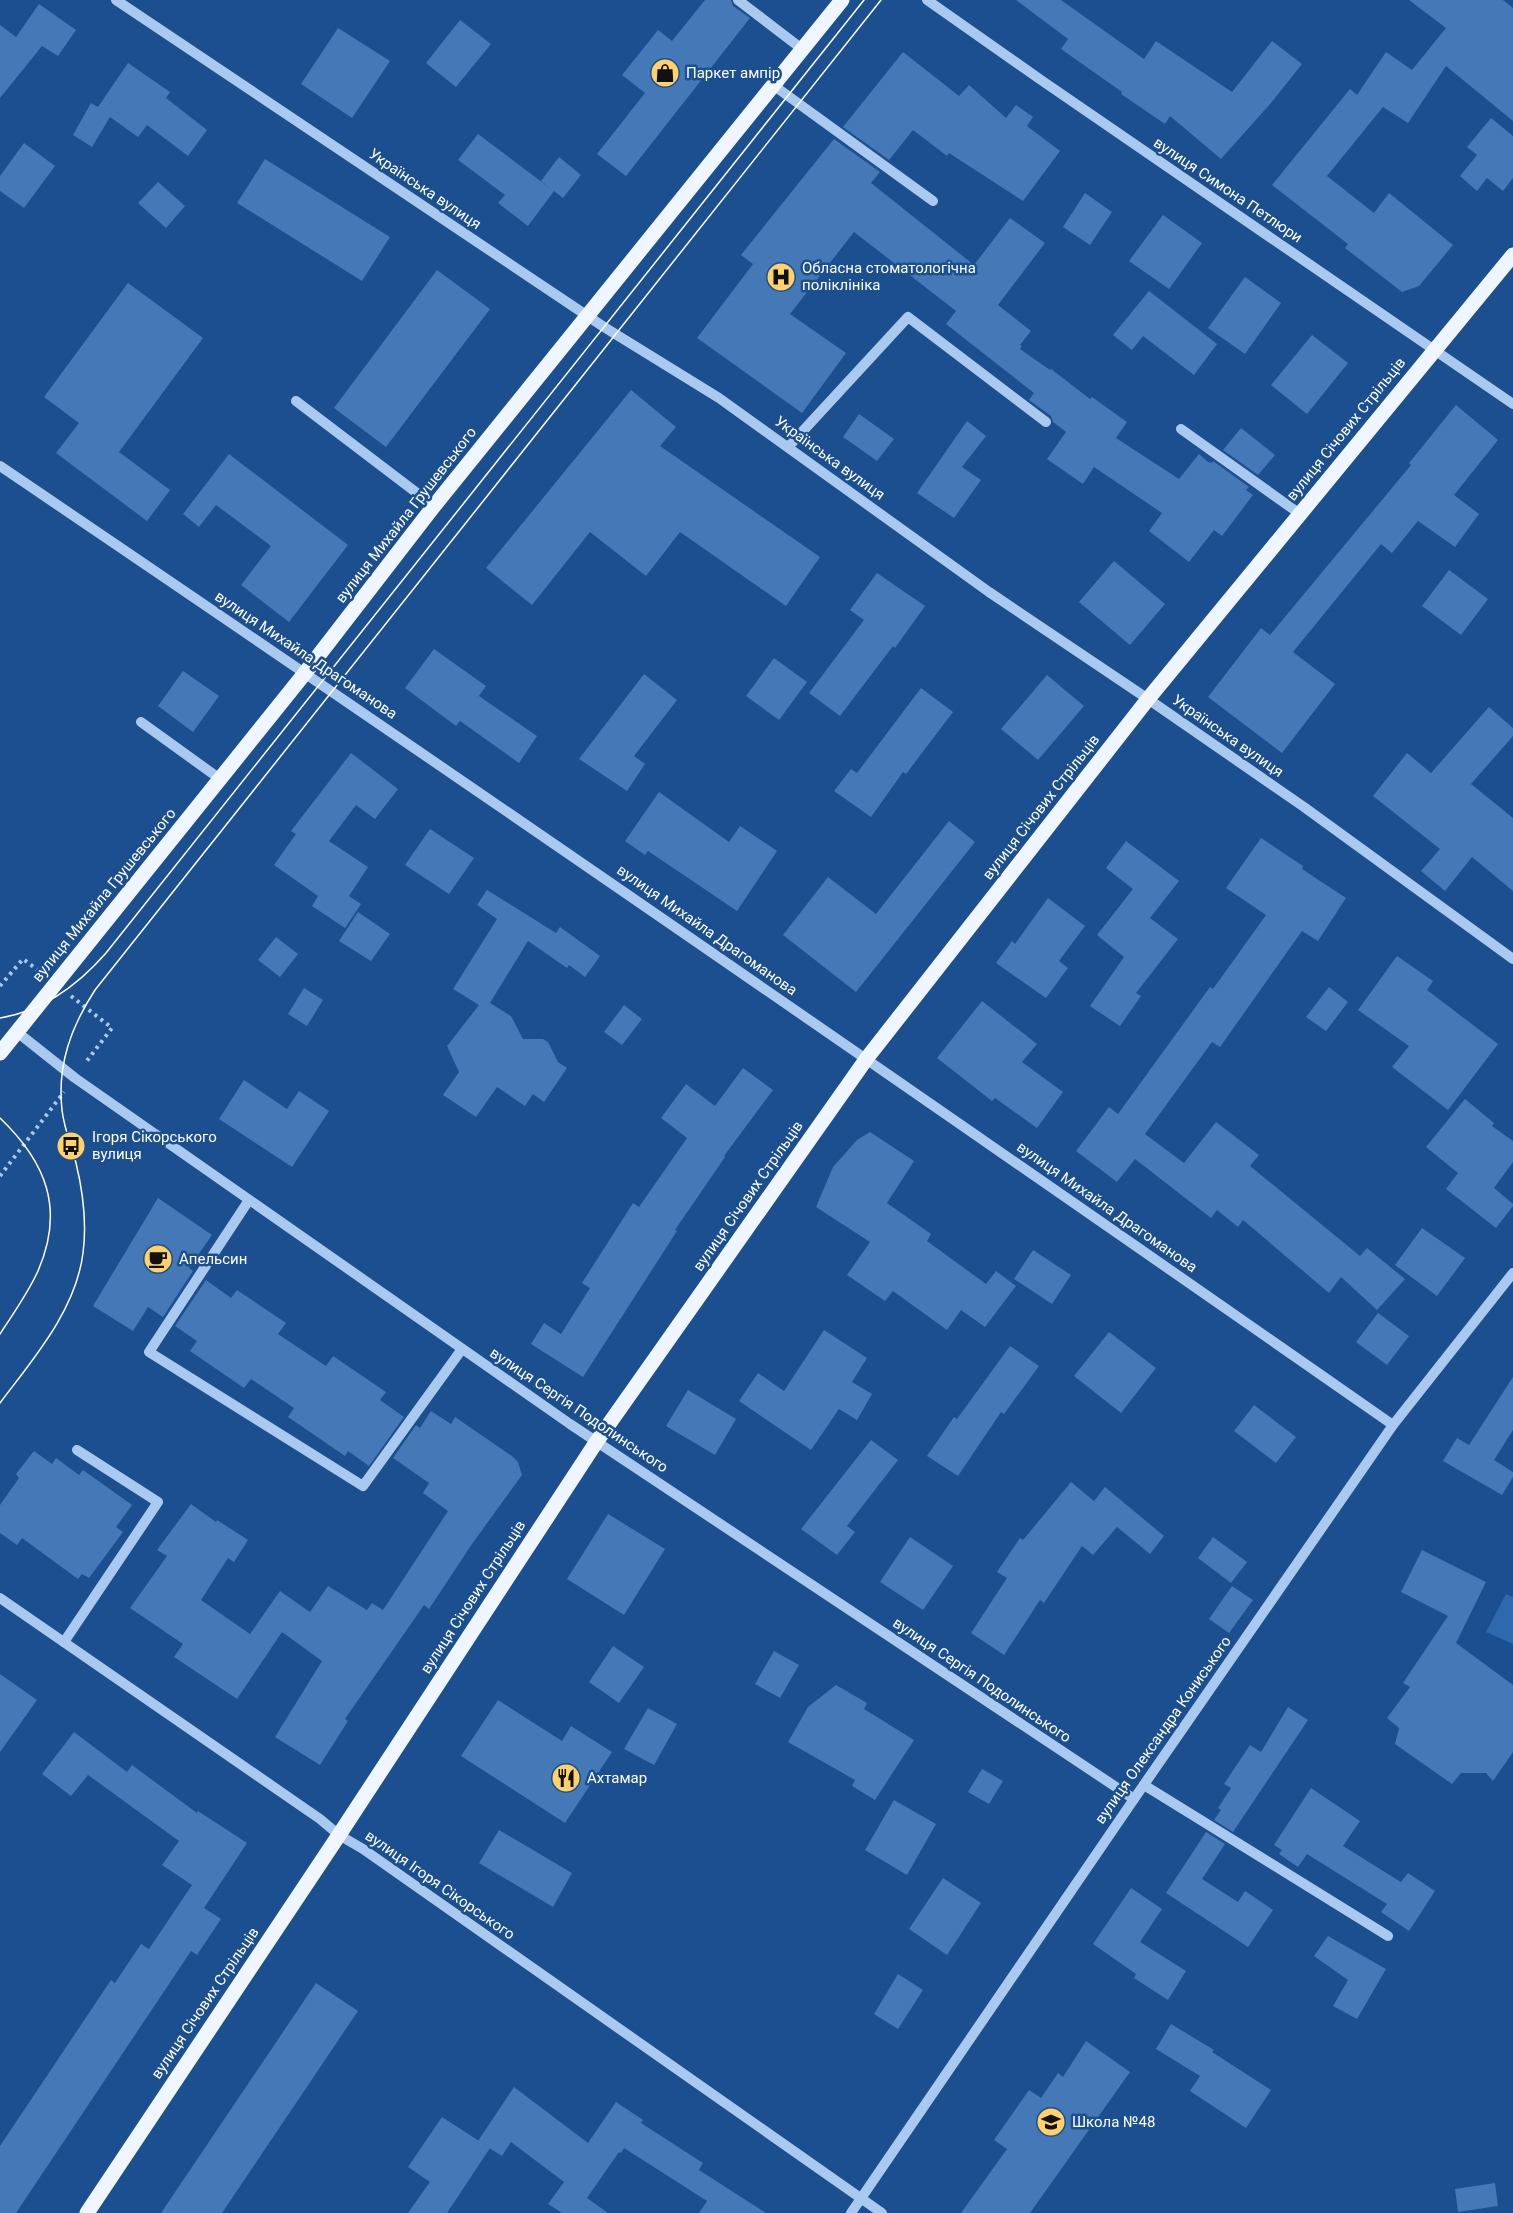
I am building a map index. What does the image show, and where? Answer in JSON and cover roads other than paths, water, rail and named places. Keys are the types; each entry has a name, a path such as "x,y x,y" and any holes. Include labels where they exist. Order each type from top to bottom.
{"main road":[{"name":"вулиця Михайла Грушевського","path":"0,1053 305,673 434,507 842,0"},
{"name":"вулиця Січових Стрільців","path":"87,2213 339,1835 597,1441 867,1058 1148,699 1513,255"}],"street":[{"name":"Українська вулиця","path":"116,0 588,316 719,398 789,446 989,592 1304,807 1513,960"},
{"path":"738,0 802,50"},
{"name":"вулиця Симона Петлюри","path":"927,0 1513,404"},
{"path":"773,85 933,201"},
{"path":"789,446 908,317 1046,422"},
{"path":"296,401 434,507"},
{"path":"1181,429 1300,513"},
{"name":"вулиця Михайла Драгоманова","path":"0,466 867,1058 1393,1425"},
{"path":"141,722 220,779"},
{"name":"вулиця Сергія Подолинського","path":"16,1032 75,1078 462,1349 1134,1799"},
{"path":"249,1200 149,1352 363,1485 462,1349"},
{"name":"вулиця Олександра Кониського","path":"851,2213 1393,1425 1513,1273"},
{"path":"64,1642 158,1502 78,1450"},
{"name":"вулиця Ігоря Сікорського","path":"0,1598 882,2213"},
{"path":"1144,1785 1388,1935"}],"tram line":[{"path":"0,1018 16,1015 59,995 84,976 106,953 864,0"},
{"path":"0,1403 51,1333 72,1294 79,1274 85,1230 84,1208 76,1163 63,1117 61,1093 68,1047 86,1004 881,0"},
{"path":"0,1118 16,1135 39,1169 50,1207 50,1227 38,1271 0,1334"}],"place":[{"name":"Паркет ампір","path":"665,73"},
{"name":"Обласна стоматологічна поліклініка","path":"781,277"},
{"name":"Ігоря Сікорського вулиця","path":"71,1146"},
{"name":"Апельсин","path":"158,1259"},
{"name":"Ахтамар","path":"566,1778"},
{"name":"Школа №48","path":"1051,2122"}]}
